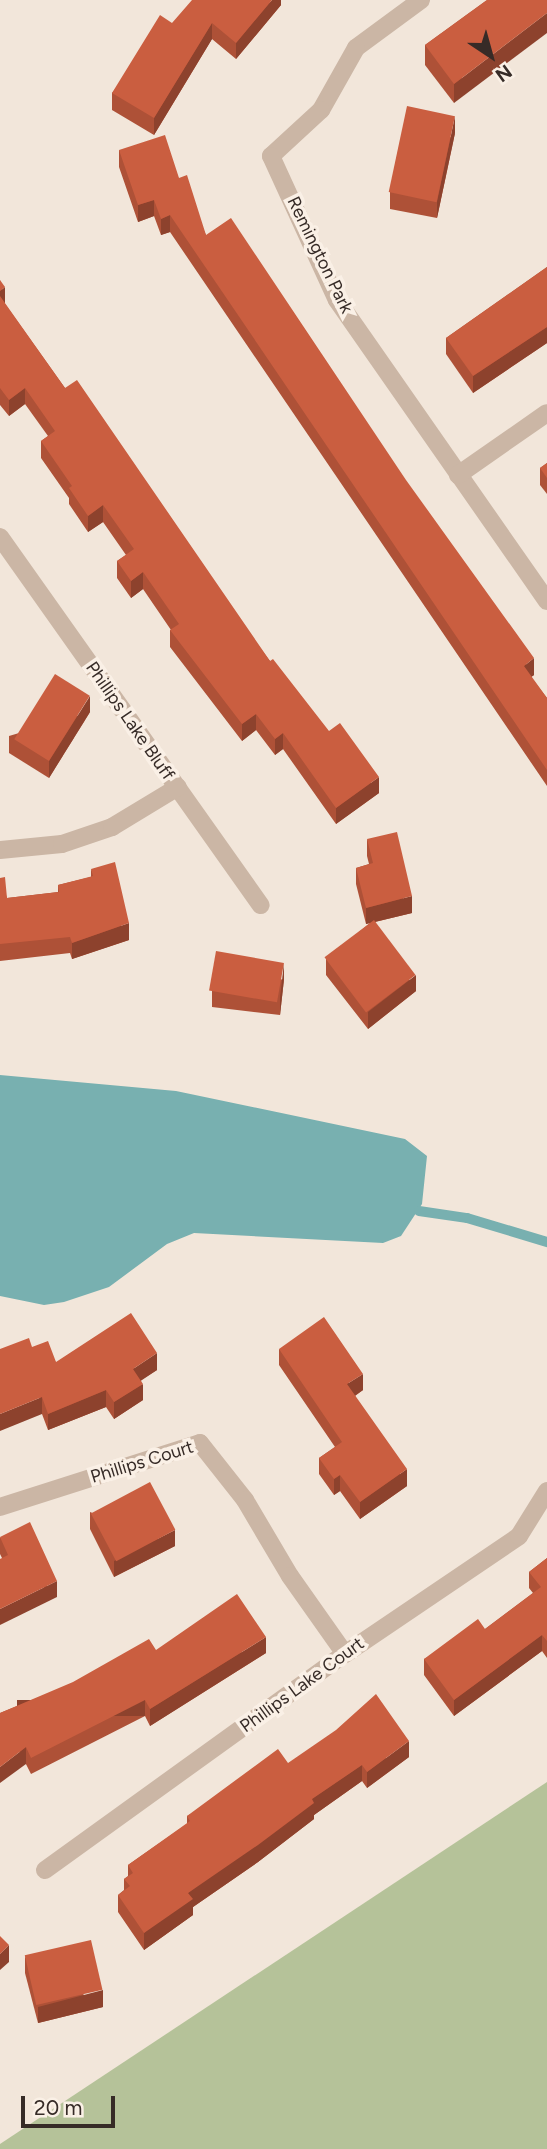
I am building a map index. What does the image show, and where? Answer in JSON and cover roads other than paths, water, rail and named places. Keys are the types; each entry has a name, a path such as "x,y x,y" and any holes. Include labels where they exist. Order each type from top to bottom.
{"street":[{"name":"Remington Park","path":"421,0 356,48 321,110 271,156 337,300 547,601"},
{"path":"458,475 547,413"},
{"name":"Phillips Lake Bluff","path":"0,537 261,905"},
{"path":"0,850 62,844 100,831 178,788"},
{"name":"Phillips Court","path":"0,1507 200,1443 245,1500 290,1576 345,1654"},
{"name":"Phillips Lake Court","path":"45,1870 345,1654 519,1536 547,1491"}],"water":[{"path":"0,1075 176,1091 405,1139 427,1156 422,1204 401,1236 383,1243 194,1233 167,1244 109,1287 64,1302 44,1305 0,1296"}],"waterway":[{"path":"419,1211 467,1218 547,1242"}]}
